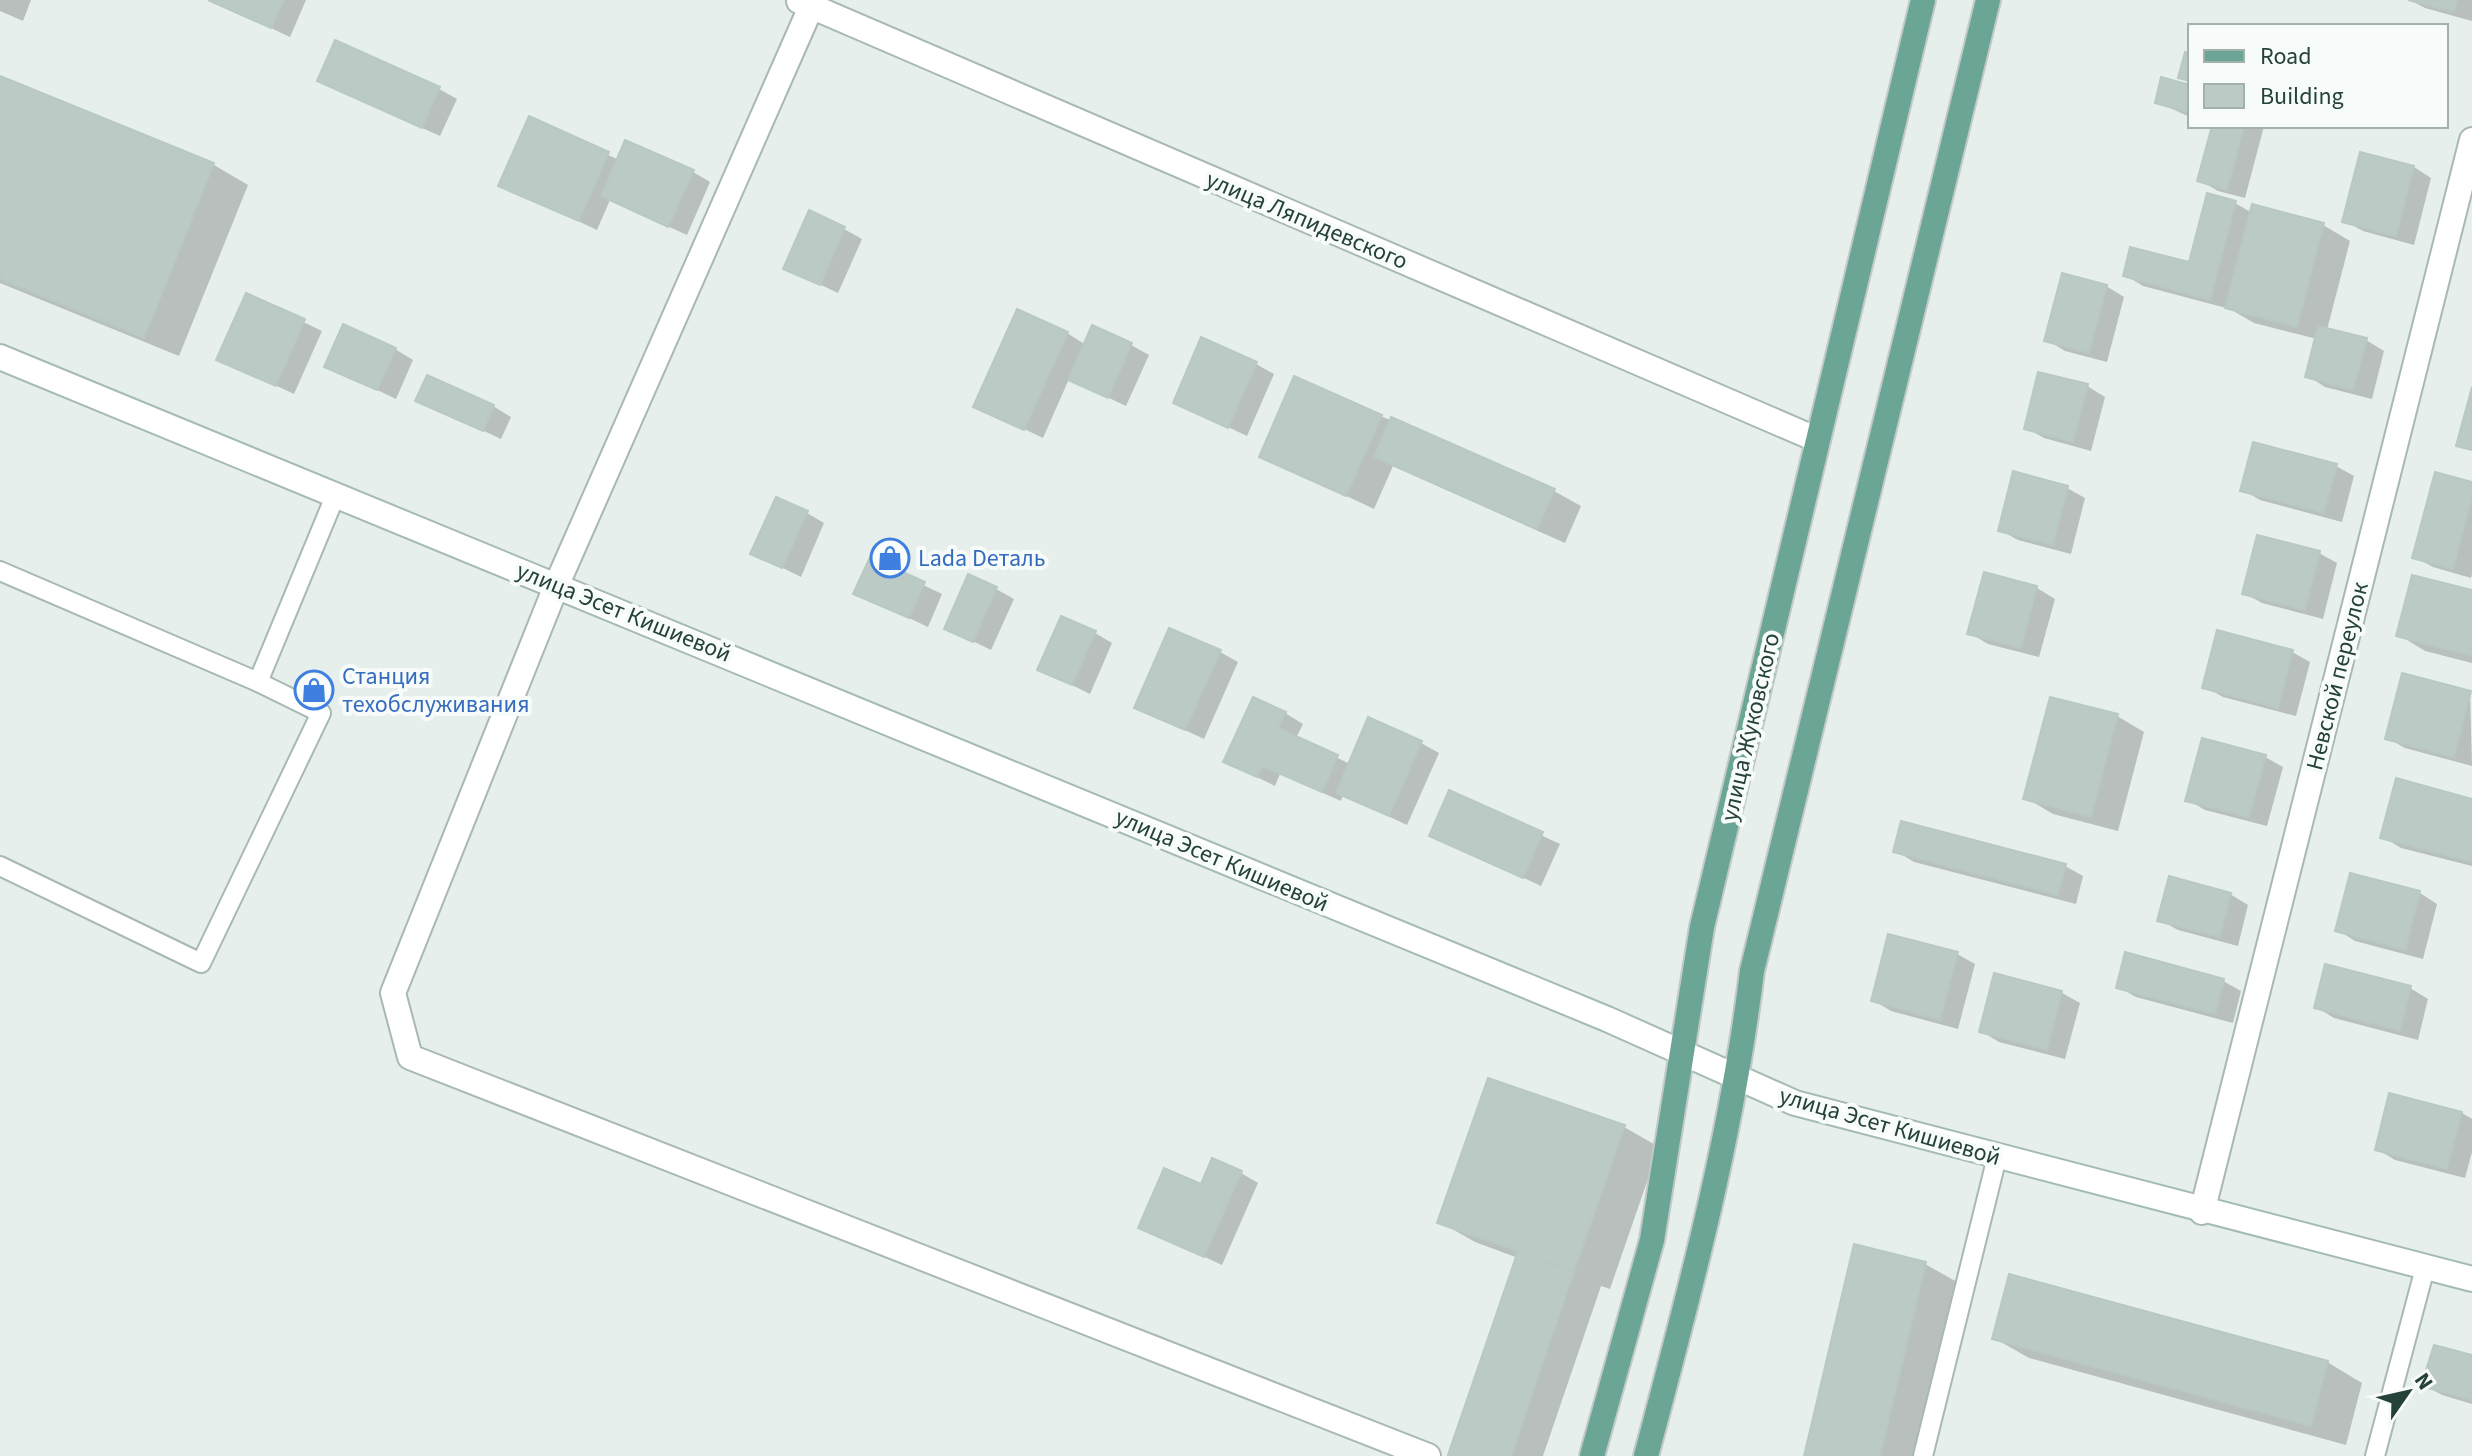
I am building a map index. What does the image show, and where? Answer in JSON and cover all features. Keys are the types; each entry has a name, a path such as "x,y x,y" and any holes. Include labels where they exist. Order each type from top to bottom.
{"main road":[{"name":"улица Жуковского","path":"1592,1456 1652,1240 1702,927 1923,0"},
{"path":"1646,1456 1699,1259 1739,1077 1752,971 1988,0"}],"street":[{"name":"улица Ляпидевского","path":"804,4 1818,440"},
{"path":"804,4 557,584 393,993 410,1057 1428,1456"},
{"name":"Невской переулок","path":"2202,1212 2472,140"},
{"name":"улица Эсет Кишиевой","path":"0,357 557,584 1681,1051 1795,1103 2202,1212 2472,1279"}],"lane":[{"path":"258,682 336,494"},
{"path":"0,571 258,682 321,713 201,963 0,866"},
{"path":"1923,1456 1997,1157"},
{"path":"2375,1456 2425,1268"}],"building":[{"path":"208,0 284,0 271,28"},
{"path":"2408,0 2457,0 2454,12"},
{"path":"335,40 440,87 422,128 317,81"},
{"path":"2185,52 2188,53 2188,80 2178,78"},
{"path":"0,76 214,163 144,338 0,279"},
{"path":"2161,77 2188,84 2188,112 2155,103"},
{"path":"529,116 609,152 579,221 498,186"},
{"path":"2211,128 2243,128 2227,190 2197,181"},
{"path":"625,140 694,170 668,227 601,196"},
{"path":"2360,152 2414,166 2396,236 2342,222"},
{"path":"2207,193 2236,201 2210,300 2123,276 2130,247 2189,262"},
{"path":"2252,204 2324,223 2297,327 2225,308"},
{"path":"809,210 845,227 820,285 783,269"},
{"path":"2062,273 2107,285 2089,353 2044,341"},
{"path":"246,293 305,319 276,386 216,360"},
{"path":"1017,309 1068,332 1024,430 973,407"},
{"path":"343,324 396,348 377,390 324,367"},
{"path":"1092,325 1132,343 1108,398 1068,380"},
{"path":"2318,326 2367,338 2353,390 2305,377"},
{"path":"1201,337 1257,362 1228,428 1173,403"},
{"path":"2038,372 2088,384 2073,442 2024,429"},
{"path":"427,375 494,405 483,431 415,401"},
{"path":"1294,376 1382,415 1346,496 1259,457"},
{"path":"2472,387 2472,450 2456,446"},
{"path":"1391,417 1555,489 1537,529 1374,457"},
{"path":"2253,442 2337,464 2324,513 2240,491"},
{"path":"2013,471 2068,486 2053,545 1998,531"},
{"path":"2435,472 2472,482 2472,496 2453,569 2412,558"},
{"path":"776,497 808,511 782,568 750,554"},
{"path":"2257,535 2320,551 2305,610 2242,594"},
{"path":"870,557 925,582 909,618 853,594"},
{"path":"1984,572 2037,586 2021,648 1967,634"},
{"path":"968,574 997,587 973,642 944,629"},
{"path":"2412,575 2472,590 2472,656 2396,636"},
{"path":"1061,616 1096,631 1072,685 1037,670"},
{"path":"1169,628 1221,650 1185,730 1134,708"},
{"path":"2217,630 2293,650 2278,708 2202,688"},
{"path":"2402,673 2471,691 2454,757 2385,739"},
{"path":"1253,697 1286,712 1278,728 1338,755 1322,792 1262,766 1257,777 1223,762"},
{"path":"2050,697 2118,714 2091,817 2023,799"},
{"path":"1368,717 1422,741 1389,816 1336,793"},
{"path":"2202,738 2266,755 2249,817 2185,801"},
{"path":"2396,778 2472,799 2472,862 2380,838"},
{"path":"1449,790 1543,832 1523,878 1429,836"},
{"path":"1901,821 2066,864 2058,895 1893,852"},
{"path":"2350,873 2420,891 2405,950 2335,931"},
{"path":"2169,876 2231,893 2220,937 2157,921"},
{"path":"1888,934 1958,952 1940,1020 1871,1001"},
{"path":"2125,952 2224,979 2215,1014 2116,988"},
{"path":"2325,964 2411,986 2400,1031 2314,1008"},
{"path":"1994,973 2062,991 2047,1050 1979,1032"},
{"path":"1488,1078 1625,1125 1574,1271 1437,1223"},
{"path":"2389,1093 2462,1112 2447,1169 2375,1150"},
{"path":"1212,1158 1242,1171 1204,1257 1138,1228 1164,1168 1201,1184"},
{"path":"1854,1244 1926,1262 1880,1456 1804,1456"},
{"path":"1518,1251 1574,1271 1511,1456 1448,1455"},
{"path":"2009,1274 2328,1361 2311,1426 1992,1339"},
{"path":"2434,1345 2472,1355 2472,1400 2421,1386"}],"place":[{"name":"Lada Dеталь","path":"890,558"},
{"name":"Станция техобслуживания","path":"314,690"}]}
